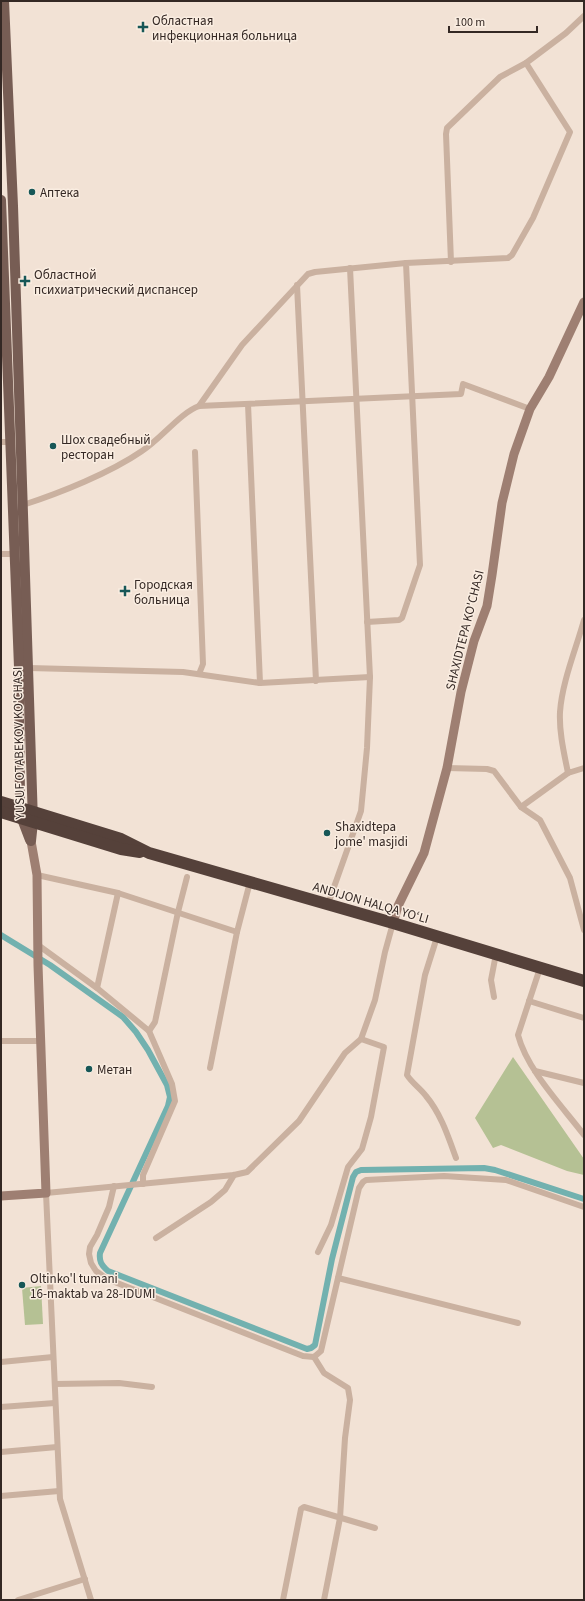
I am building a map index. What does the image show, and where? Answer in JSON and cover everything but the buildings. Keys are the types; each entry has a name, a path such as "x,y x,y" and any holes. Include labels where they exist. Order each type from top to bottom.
{"highway":[{"name":"ANDIJON HALQA YO‘LI","path":"1,802 20,806 29,817"},
{"name":"ANDIJON HALQA YO‘LI","path":"1,812 29,817 121,839 149,853 394,923 584,981"}],"main road":[{"name":"YUSUF OTABEKOV KO'CHASI","path":"4,1 5,99 29,668 29,817 31,841"},
{"name":"YUSUF OTABEKOV KO'CHASI","path":"1,200 6,442 15,554 19,667 20,806"}],"street":[{"path":"451,262 447,128 500,77 526,63 566,33 584,16"},
{"path":"199,406 242,345 297,285 312,272 406,263 451,262 508,258 512,254 532,218 570,132 526,63"},
{"path":"367,622 399,620 402,618 420,565 406,263"},
{"path":"328,904 362,811 367,748 370,677 350,268"},
{"path":"297,285 316,681"},
{"name":"SHAXIDTEPA KO'CHASI","path":"394,923 398,906 424,853 447,768 461,692 474,641 487,606 502,503 514,454 530,409 549,377 584,302"},
{"path":"23,505 49,496 111,469 142,451 161,437 190,409 199,406 357,400 461,394 463,384 530,409"},
{"path":"248,404 260,683"},
{"path":"195,452 203,664 199,674"},
{"path":"1,554 15,554"},
{"path":"568,773 561,737 560,712 564,688 584,620"},
{"path":"29,668 183,672 260,683 370,677"},
{"path":"447,768 487,769 494,771 521,807 540,820 556,848 570,878 584,930"},
{"path":"521,807 568,773 584,768"},
{"path":"31,841 37,875 38,965 46,1193 60,1499 91,1600"},
{"path":"37,875 118,893 237,932"},
{"path":"149,1032 155,1022 178,912 187,877"},
{"path":"210,1068 237,932 250,882"},
{"path":"97,988 118,893"},
{"path":"1,1196 234,1175 248,1172 298,1121 345,1053 361,1039 375,1000 394,923"},
{"path":"438,936 425,975 407,1075 426,1096 444,1126 456,1158"},
{"path":"38,947 97,988 149,1032 172,1084 175,1101 140,1184"},
{"path":"494,997 491,980 496,954"},
{"path":"540,968 518,1035 520,1044 535,1071 584,1135"},
{"path":"529,1000 584,1018"},
{"path":"318,1252 331,1225 348,1167 362,1149 372,1117 384,1047 361,1039"},
{"path":"1,1041 41,1041"},
{"path":"535,1071 584,1083"},
{"path":"156,1238 211,1202 225,1190 234,1175"},
{"path":"116,1186 110,1207 90,1247 91,1263 96,1271 107,1279 303,1356 314,1356 321,1351 359,1188 366,1180 444,1176 506,1180 584,1207"},
{"path":"338,1278 518,1323"},
{"path":"314,1356 324,1373 348,1388 350,1394 345,1438 340,1518 324,1600"},
{"path":"1,1362 53,1357"},
{"path":"55,1384 119,1384 152,1388"},
{"path":"1,1407 55,1403"},
{"path":"1,1452 57,1446"},
{"path":"1,1496 60,1491"},
{"path":"283,1600 301,1509 304,1507 375,1528"},
{"path":"18,1600 85,1579"}],"green space":[{"path":"513,1057 584,1159 584,1175 567,1171 501,1145 493,1148 475,1118"},
{"path":"41,1286 43,1324 25,1325 22,1288"}],"waterway":[{"path":"1,935 50,965 123,1017 136,1032 148,1050 167,1085 170,1097 168,1106 100,1253 101,1263 108,1271 307,1349 315,1345 332,1259 353,1177 356,1172 361,1170 484,1168 495,1170 584,1199"}],"place":[{"name":"Областная инфекционная больница","path":"143,27"},
{"name":"Аптека","path":"32,192"},
{"name":"Областной психиатрический диспансер","path":"25,281"},
{"name":"Шох свадебный ресторан","path":"53,446"},
{"name":"Городская больница","path":"125,591"},
{"name":"Shaxidtepa jome' masjidi","path":"327,833"},
{"name":"Метан","path":"89,1069"},
{"name":"Oltinko'l tumani 16-maktab va 28-IDUMI","path":"22,1285"}]}
